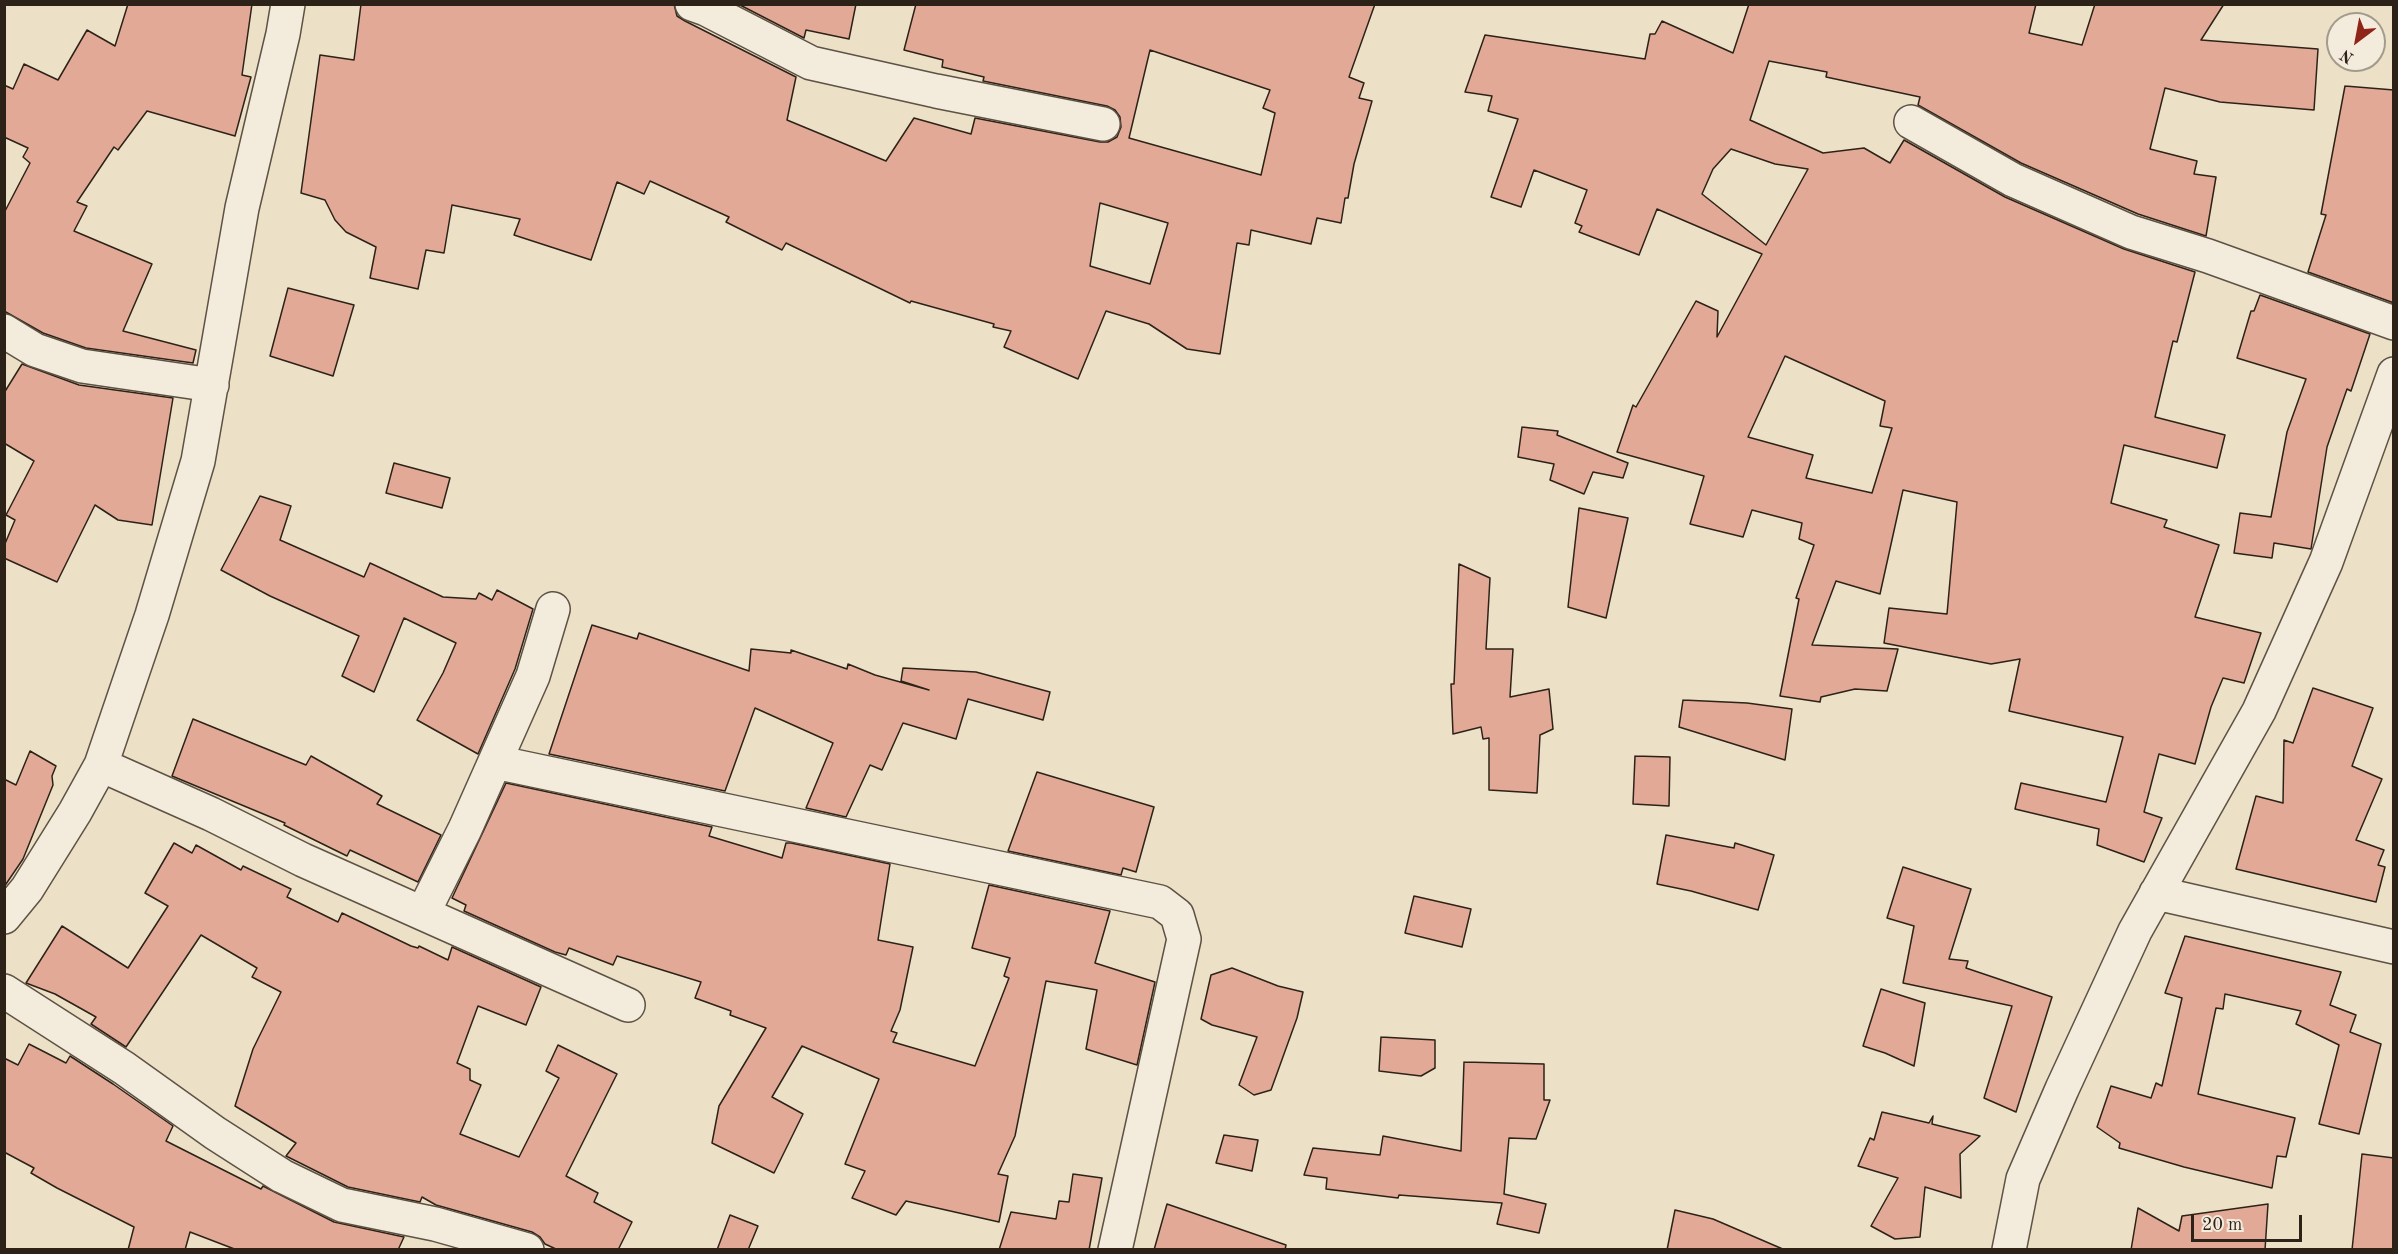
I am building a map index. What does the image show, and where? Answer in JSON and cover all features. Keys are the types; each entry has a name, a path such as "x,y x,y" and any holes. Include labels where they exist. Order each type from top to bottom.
{"street":[{"path":"4,916 27,889 101,765 152,615 198,460 242,208 284,34 288,4"},
{"path":"692,4 811,63 936,91 1103,124"},
{"path":"1911,122 2013,180 2131,232 2208,256 2394,323"},
{"path":"4,331 35,350 82,366 212,386"},
{"path":"2009,1250 2023,1179 2135,931 2264,700 2326,562 2394,374"},
{"path":"423,913 533,676 553,609"},
{"path":"495,762 1160,902 1177,915 1184,939 1115,1250"},
{"path":"101,765 211,814 303,860 628,1005"},
{"path":"2156,893 2394,947"},
{"path":"4,991 124,1068 215,1133 282,1176 342,1205 435,1224 527,1250"}],"building":[{"path":"128,4 252,4 242,75 251,77 235,136 147,111 118,150 114,147 77,202 87,206 74,231 152,264 123,331 196,350 193,363 86,348 43,333 4,311 4,213 30,163 23,157 28,148 4,137 4,85 13,89 24,64 58,80 87,30 115,46"},
{"path":"361,4 674,4 677,16 685,21 796,77 787,120 886,161 914,118 971,134 975,118 1100,142 1108,142 1117,137 1121,127 1120,117 1115,110 1107,106 983,81 984,77 942,67 943,60 904,50 916,4 1375,4 1349,77 1364,83 1359,98 1372,101 1354,164 1348,198 1345,198 1341,223 1317,218 1311,244 1251,230 1249,245 1237,243 1220,354 1187,349 1149,324 1106,311 1078,379 1004,347 1011,331 993,327 994,324 911,301 910,303 786,243 782,250 726,222 729,217 650,181 644,194 617,182 591,260 514,235 520,219 452,205 444,253 426,250 418,289 370,278 376,247 346,232 335,220 325,200 301,193 320,55 354,60","holes":["1150,50 1270,90 1263,108 1275,113 1261,175 1129,138","1100,203 1168,223 1150,284 1090,266"]},
{"path":"738,4 856,4 849,39 806,30 804,38"},
{"path":"1749,4 2036,4 2029,33 2082,45 2095,4 2224,4 2201,40 2318,49 2314,110 2220,102 2165,88 2150,149 2197,161 2194,174 2216,177 2206,236 2138,214 2021,163 1918,105 1920,97 1826,77 1827,72 1769,61 1750,120 1823,153 1864,148 1890,163 1904,140 2005,197 2124,249 2195,272 2177,342 2173,341 2155,417 2225,435 2217,468 2124,445 2111,503 2167,520 2164,527 2219,545 2195,617 2261,633 2244,683 2223,678 2211,707 2195,764 2159,754 2144,812 2162,818 2144,862 2097,845 2099,829 2015,809 2021,783 2106,802 2123,737 2009,711 2020,659 1991,664 1884,643 1889,608 1947,614 1957,502 1903,490 1880,594 1836,581 1812,645 1898,649 1887,691 1855,689 1821,697 1820,702 1780,696 1799,599 1796,598 1814,545 1799,539 1802,523 1752,510 1743,537 1690,524 1704,476 1617,452 1633,405 1636,407 1696,301 1718,311 1717,337 1762,254 1657,209 1639,255 1579,232 1582,226 1575,223 1587,190 1534,170 1521,207 1491,197 1518,119 1488,111 1492,96 1465,92 1485,35 1645,59 1650,34 1655,34 1662,21 1733,53","holes":["1731,149 1775,164 1808,169 1766,245 1702,194 1713,169","1785,356 1885,401 1880,426 1892,428 1872,493 1806,478 1813,455 1748,437"]},
{"path":"2345,86 2394,90 2394,303 2308,272 2326,215 2321,214"},
{"path":"288,288 354,305 333,376 270,356"},
{"path":"2260,295 2370,334 2351,391 2347,389 2327,447 2311,549 2274,543 2272,558 2234,553 2240,513 2271,517 2287,432 2306,379 2237,358 2251,311 2254,311"},
{"path":"22,364 79,385 173,398 152,525 118,520 95,505 57,582 4,558 4,546 15,520 6,515 34,461 4,443 4,393"},
{"path":"1522,427 1558,431 1557,435 1628,463 1623,478 1593,472 1584,494 1550,480 1554,464 1518,457"},
{"path":"394,463 450,478 442,508 386,493"},
{"path":"260,496 291,506 280,540 364,577 370,563 443,597 476,599 479,593 492,600 497,590 533,609 515,669 478,754 417,720 443,673 456,643 404,618 374,692 342,676 359,636 270,596 221,570"},
{"path":"1579,508 1628,518 1606,618 1568,607"},
{"path":"1459,564 1490,578 1486,649 1513,649 1510,697 1549,689 1553,729 1540,735 1537,793 1489,790 1489,738 1483,739 1481,727 1453,734 1451,684 1454,684"},
{"path":"592,625 637,639 639,633 749,671 751,649 791,653 791,650 847,669 848,664 875,675 929,690 901,681 903,668 976,672 1050,692 1043,720 968,699 956,739 903,723 882,770 870,765 846,817 806,808 833,743 755,708 725,791 549,754"},
{"path":"2313,688 2373,708 2352,766 2382,779 2356,840 2384,850 2378,865 2385,867 2376,902 2236,869 2256,796 2283,803 2284,740 2293,743"},
{"path":"1683,700 1747,703 1792,709 1785,760 1679,727"},
{"path":"193,719 306,765 311,756 382,796 377,804 441,835 418,882 350,850 347,856 284,825 285,823 172,776"},
{"path":"30,751 56,766 52,776 53,785 23,859 4,887 4,779 16,785"},
{"path":"1635,756 1670,757 1669,806 1633,804"},
{"path":"1037,772 1154,807 1136,872 1123,868 1121,875 1008,851"},
{"path":"506,783 712,827 709,836 782,858 786,843 791,843 890,864 878,940 913,947 900,1010 891,1031 897,1033 893,1042 975,1066 1009,978 1004,976 1010,958 972,948 989,885 1110,911 1095,963 1155,982 1137,1065 1086,1049 1097,990 1046,981 1015,1136 998,1174 1008,1176 999,1222 906,1201 896,1215 852,1198 865,1171 845,1164 879,1079 802,1046 772,1097 803,1114 774,1173 712,1143 719,1106 766,1028 730,1015 731,1011 695,998 701,982 617,956 613,965 569,948 566,955 555,952 464,911 466,905 452,898"},
{"path":"1666,835 1734,848 1735,843 1774,855 1758,910 1657,884"},
{"path":"174,843 192,853 196,845 241,870 243,866 291,889 287,897 338,922 342,913 411,946 418,948 419,946 448,960 452,947 541,987 526,1025 478,1006 457,1063 470,1069 470,1080 481,1085 460,1134 519,1157 559,1078 546,1071 558,1045 617,1074 566,1176 598,1193 594,1202 632,1222 618,1250 558,1250 545,1244 532,1232 436,1205 422,1197 420,1202 348,1187 286,1156 296,1143 235,1106 253,1049 281,992 252,977 257,968 201,935 126,1047 91,1024 96,1017 55,994 26,983 62,926 128,968 168,906 145,893"},
{"path":"1903,867 1971,889 1949,959 1968,961 1966,968 2052,997 2016,1112 1984,1098 2012,1006 1903,983 1914,926 1887,918"},
{"path":"1414,896 1471,909 1462,947 1405,933"},
{"path":"2185,936 2341,972 2330,1005 2356,1015 2350,1032 2381,1044 2359,1134 2319,1124 2339,1045 2296,1024 2301,1011 2225,994 2223,1009 2216,1008 2198,1094 2295,1118 2286,1157 2277,1156 2272,1188 2184,1167 2119,1148 2120,1143 2097,1127 2111,1086 2151,1098 2156,1083 2162,1086 2182,998 2165,993"},
{"path":"1232,968 1278,986 1303,992 1297,1018 1271,1090 1254,1095 1239,1085 1257,1037 1212,1025 1201,1019 1211,975"},
{"path":"1881,989 1925,1003 1914,1066 1863,1046"},
{"path":"1381,1037 1435,1040 1435,1068 1421,1076 1379,1071"},
{"path":"29,1044 66,1063 70,1056 173,1126 166,1141 261,1189 263,1186 334,1222 404,1237 398,1250 237,1250 190,1232 185,1250 128,1250 134,1227 31,1173 34,1168 4,1152 4,1058 18,1065"},
{"path":"1464,1062 1544,1064 1544,1100 1550,1100 1536,1139 1509,1138 1504,1194 1546,1204 1539,1233 1497,1224 1502,1203 1399,1195 1398,1198 1326,1189 1327,1178 1304,1175 1313,1148 1380,1155 1383,1136 1461,1151"},
{"path":"1882,1112 1929,1123 1933,1116 1932,1124 1980,1136 1960,1154 1961,1198 1925,1187 1920,1237 1895,1239 1871,1226 1898,1178 1858,1166 1870,1138 1874,1140"},
{"path":"1224,1135 1258,1140 1252,1171 1216,1163"},
{"path":"2362,1154 2394,1158 2394,1250 2352,1250"},
{"path":"1073,1174 1102,1178 1089,1250 999,1250 1011,1212 1056,1219 1059,1201 1069,1202"},
{"path":"1167,1204 1286,1245 1285,1250 1154,1250"},
{"path":"2268,1204 2265,1250 2131,1250 2138,1208 2179,1231 2182,1216"},
{"path":"1675,1210 1713,1219 1785,1250 1667,1250"},
{"path":"730,1215 758,1226 748,1250 717,1250"}]}
